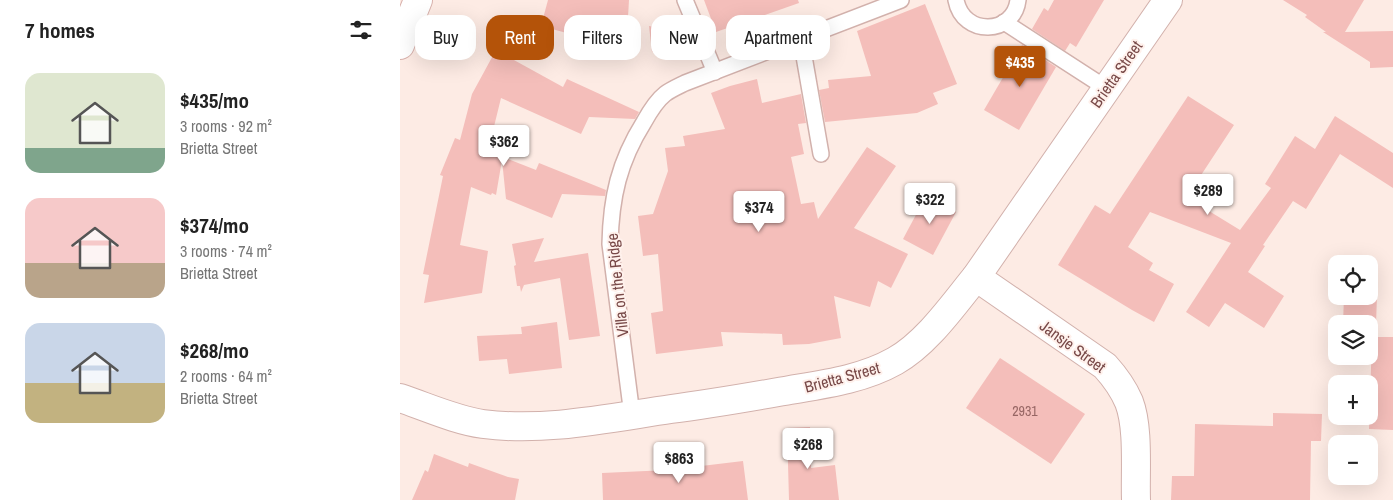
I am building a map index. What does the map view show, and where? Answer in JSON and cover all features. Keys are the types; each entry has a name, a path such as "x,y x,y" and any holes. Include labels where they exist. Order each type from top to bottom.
{"street":[{"path":"400,45 418,0"},
{"name":"Brietta Street","path":"400,398 451,416 482,424 520,426 573,423 722,402 836,382 871,372 895,361 914,348 976,277 1168,0"},
{"name":"Jansje Street","path":"976,277 1105,366 1123,389 1130,404 1135,439 1136,500"}],"lane":[{"path":"685,0 715,72"},
{"path":"956,0 958,9 964,18 972,24 983,27 994,27 1004,22 1012,15 1018,0"},
{"name":"Villa on the Ridge","path":"830,27 893,1"},
{"path":"1004,22 1106,88"},
{"name":"Villa on the Ridge","path":"632,414 610,244 610,218 614,192 622,163 633,140 664,94 685,83 746,60"},
{"path":"805,60 821,154"}],"building":[{"path":"548,0 629,0 628,15 564,15 564,32 554,30 554,15 544,15"},
{"path":"704,0 798,0 799,3 765,15 726,15 726,29 716,32 716,15 710,15"},
{"path":"1054,0 1104,0 1076,47 1070,43 1065,51 1032,29 1044,8 1048,11"},
{"path":"1283,0 1364,0 1345,32 1393,31 1393,67 1370,68 1370,62 1323,32 1326,32 1305,17 1307,15"},
{"path":"925,4 957,84 933,93 938,104 917,113 825,122 819,90 829,88 828,80 871,76 857,31"},
{"path":"649,26 651,26 651,43"},
{"path":"1022,45 1056,67 1019,130 984,110"},
{"path":"491,60 514,60 563,87 567,79 639,112 635,119 589,117 581,134 501,98 488,151 536,170 539,163 606,190 605,196 562,194 552,218 506,199 502,160 496,195 492,193 491,195 471,187 460,245 488,251 482,293 424,303 429,275 423,274 443,176 440,175 455,138 460,140 472,94"},
{"path":"757,79 762,103 801,94 806,123 798,124 804,154 791,157 801,204 814,202 818,219 867,147 896,166 854,228 908,254 891,288 878,281 870,307 834,296 841,338 809,344 783,345 782,334 721,332 723,346 656,354 651,313 663,311 658,254 643,256 638,216 653,214 668,171 665,148 685,146 683,136 725,129 711,93"},
{"path":"1188,96 1234,125 1186,198 1211,208 1209,211 1240,230 1271,188 1265,184 1295,136 1315,149 1335,116 1393,153 1393,188 1340,154 1306,209 1293,201 1263,245 1265,246 1248,272 1284,296 1264,328 1225,303 1209,327 1186,312 1231,243 1150,212 1128,247 1153,263 1149,270 1174,284 1154,322 1058,265 1095,205 1110,214"},
{"path":"926,196 956,212 933,255 903,239"},
{"path":"544,238 534,262 588,253 600,336 569,340 560,278 524,285 521,292 520,286 517,286 512,244"},
{"path":"1344,305 1377,305 1376,315 1343,315"},
{"path":"557,322 562,368 509,374 507,359 479,361 477,336 522,334 521,327"},
{"path":"1378,337 1393,337 1393,430 1369,429 1369,425 1378,425 1378,375 1371,375 1371,365 1378,365"},
{"path":"1000,358 1085,414 1051,464 966,408"},
{"path":"1273,413 1322,414 1321,441 1311,441 1310,500 1171,500 1172,476 1194,476 1195,424 1273,426"},
{"path":"810,427 811,468 835,465 839,500 789,500 787,428"},
{"path":"434,454 468,467 469,463 519,479 515,500 412,500 425,470 428,472"},
{"path":"743,461 748,500 603,500 602,473 668,470"}]}
